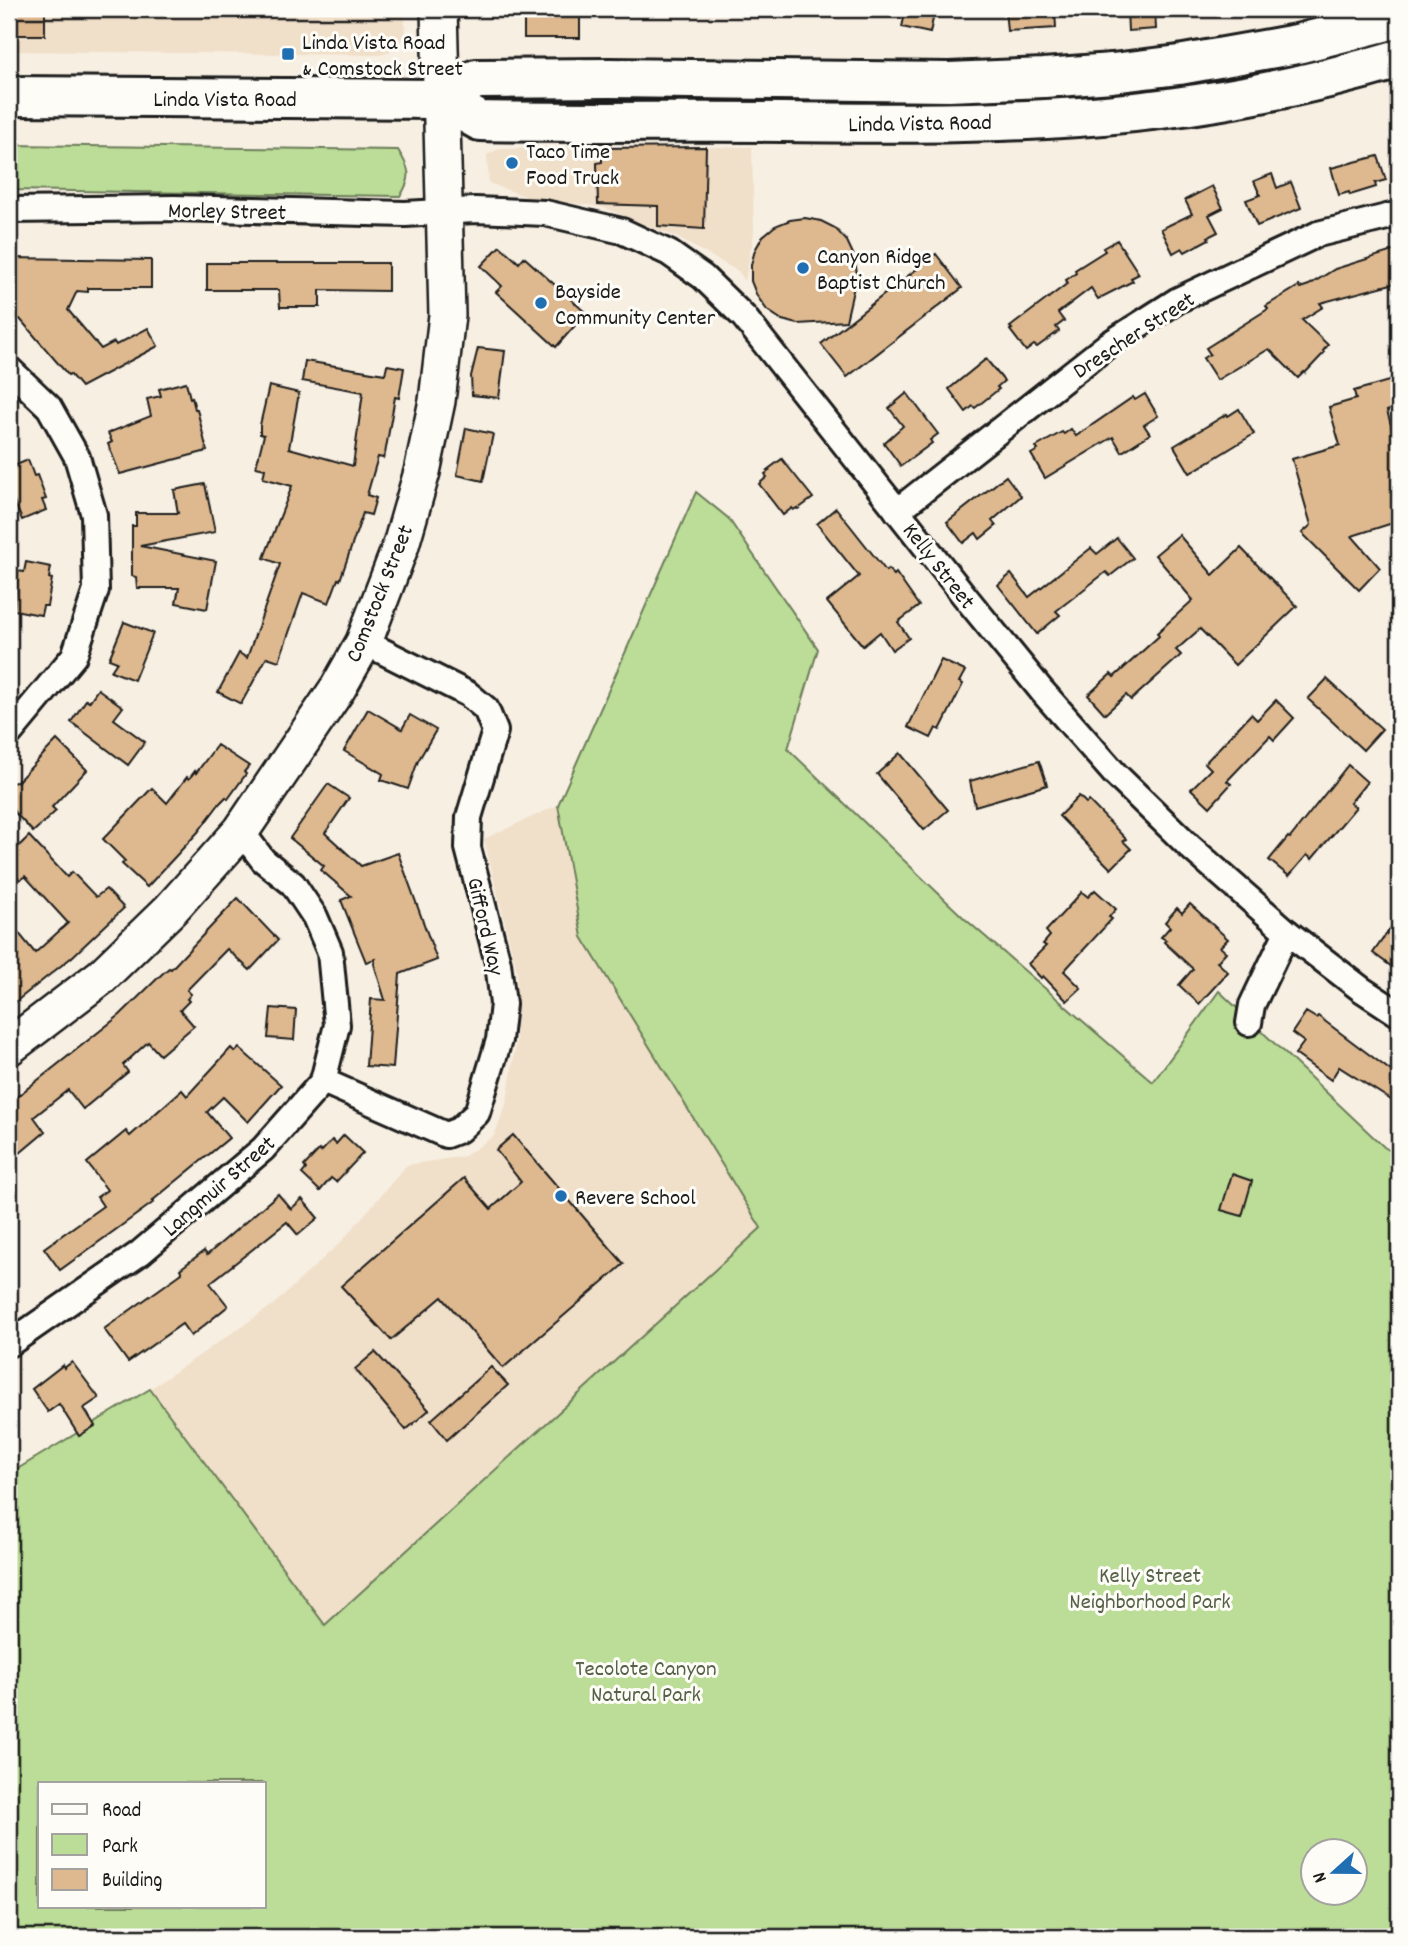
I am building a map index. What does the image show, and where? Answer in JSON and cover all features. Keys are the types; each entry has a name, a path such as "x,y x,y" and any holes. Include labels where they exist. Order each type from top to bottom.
{"main road":[{"name":"Linda Vista Road","path":"441,99 476,79 898,82 1044,78 1112,73 1230,57 1308,42 1389,16"},
{"name":"Linda Vista Road","path":"9,96 441,99 480,121 870,124 994,122 1089,116 1202,102 1398,63"}],"street":[{"name":"Comstock Street","path":"9,1047 101,977 171,909 241,831 338,688 363,642 401,545 422,472 437,401 447,315 439,9"},
{"path":"1389,16 1398,63"},
{"name":"Morley Street","path":"9,210 174,208 405,214 445,212"},
{"name":"Kelly Street","path":"445,212 545,213 622,231 670,253 703,277 744,317 1042,691 1109,768 1189,846 1287,932 1361,989 1399,1014"},
{"name":"Drescher Street","path":"897,511 1109,344 1178,300 1318,234 1399,214"},
{"path":"9,369 48,407 77,457 94,515 96,590 74,656 9,734"},
{"name":"Gifford Way","path":"323,1081 446,1135 459,1130 477,1114 499,1040 503,1004 498,963 468,848 469,817 495,732 486,709 468,694 363,642"},
{"name":"Langmuir Street","path":"9,1344 140,1253 263,1149 323,1081 337,1024 330,952 316,917 293,884 262,860 241,831"},
{"path":"1249,1023 1256,995 1287,932"}],"shaded area":[{"path":"9,9 405,9 405,31 398,45 380,55 9,51"},
{"path":"752,147 754,232 745,281 738,271 676,237 602,207 527,197 489,183 487,155 499,149"},
{"name":"Revere School","path":"558,805 582,937 761,1228 325,1625 150,1389 273,1305 341,1242 407,1165 465,1156 494,1136 507,1102 516,1043 517,971 484,839"}],"green space":[{"path":"9,145 398,150 407,168 408,178 400,196 9,190"},
{"name":"Tecolote Canyon Natural Park","path":"696,492 728,518 818,649 788,749 965,919 1153,1082 1219,991 1384,1147 1399,1156 1399,1937 9,1937 9,1474 150,1389 325,1625 761,1228 582,937 558,805"}],"building":[{"path":"9,9 45,9 45,35 9,35"},
{"path":"524,9 580,9 580,38 524,38"},
{"path":"906,9 935,9 930,33 902,27"},
{"path":"1005,9 1055,9 1056,28 1007,31"},
{"path":"1127,9 1155,9 1156,29 1128,31"},
{"path":"706,147 704,229 658,226 658,206 598,204 597,163 602,162 602,148"},
{"path":"1378,156 1386,180 1375,183 1376,187 1350,195 1349,192 1339,195 1331,168"},
{"path":"1272,174 1277,188 1291,182 1301,208 1257,226 1246,200 1260,195 1254,181"},
{"path":"1212,186 1223,208 1209,215 1218,232 1185,252 1182,248 1173,253 1161,229 1192,214 1185,200"},
{"path":"805,218 821,221 835,228 847,241 854,256 857,273 846,321 798,324 782,320 767,310 751,281 755,250 763,236 775,226"},
{"path":"1117,240 1139,274 1131,278 1133,281 1098,299 1091,288 1058,313 1064,321 1056,327 1059,331 1037,347 1034,345 1026,351 1010,327 1068,283 1066,280 1076,273 1075,270"},
{"name":"Bayside Community Center","path":"500,246 519,263 524,257 586,313 556,347 496,292 502,286 481,266"},
{"path":"1399,249 1399,282 1320,303 1323,307 1302,320 1328,345 1324,353 1298,378 1269,349 1217,380 1203,358 1210,354 1206,348 1299,286 1309,285 1335,269"},
{"path":"936,254 962,288 847,377 821,344"},
{"path":"9,258 151,260 151,288 88,288 88,292 77,291 68,310 101,349 114,342 116,345 148,328 158,346 81,387 20,319 9,318"},
{"path":"207,263 388,263 388,291 320,290 320,307 280,307 279,290 207,290"},
{"path":"478,348 505,351 499,398 472,395 471,376"},
{"path":"986,359 1004,381 997,387 999,389 966,412 949,389"},
{"path":"305,361 385,374 387,365 404,368 399,398 395,397 385,454 383,458 378,457 367,495 376,498 371,515 363,513 340,580 338,579 329,603 303,593 279,661 267,657 241,704 218,692 239,653 247,658 280,564 264,558 292,486 263,478 265,469 256,467 264,435 260,434 260,425 269,386 299,393 289,448 353,466 363,392 302,381"},
{"path":"1399,378 1399,407 1387,411 1399,453 1399,521 1352,536 1380,568 1359,590 1302,533 1311,525 1292,459 1340,445 1329,407 1356,399 1354,391"},
{"path":"186,382 190,398 192,397 197,409 207,451 120,474 108,444 112,442 108,433 151,416 147,399 161,396 159,389"},
{"path":"907,393 938,434 930,440 932,443 901,466 884,443 903,426 889,408"},
{"path":"1145,394 1158,416 1144,425 1150,434 1122,452 1113,437 1045,478 1031,454 1038,450 1036,447 1071,429 1076,436 1133,397 1135,400"},
{"path":"1239,409 1254,434 1190,473 1174,446"},
{"path":"466,428 493,434 483,481 457,475"},
{"path":"782,459 813,498 798,509 792,508 783,515 759,484 767,477 767,470"},
{"path":"28,460 46,499 42,500 46,510 22,520 9,489 9,468"},
{"path":"1006,476 1021,496 992,521 996,526 980,539 976,533 963,543 947,522"},
{"path":"205,484 215,532 140,546 216,561 207,609 176,603 179,588 137,588 136,577 132,576 132,526 136,526 136,513 178,513 174,490"},
{"path":"836,508 886,571 888,569 894,575 896,573 919,606 898,622 909,638 892,650 880,632 863,646 827,602 859,576 817,524"},
{"path":"1179,535 1213,575 1241,548 1297,606 1235,665 1200,629 1176,650 1181,655 1131,700 1126,695 1105,714 1088,695 1111,674 1114,677 1193,600 1155,555"},
{"path":"1117,538 1133,558 1110,576 1106,572 1056,611 1060,615 1037,634 998,585 1011,574 1029,597 1091,548 1097,554"},
{"path":"26,562 51,567 49,578 52,579 47,606 43,606 41,615 14,610 18,571 24,572"},
{"path":"124,622 153,633 134,680 111,671 117,662 109,659"},
{"path":"941,660 965,671 959,682 963,684 940,730 936,728 931,738 908,727"},
{"path":"1327,679 1382,729 1363,750 1308,699"},
{"path":"98,689 123,707 114,719 145,742 128,765 71,722 86,700 89,702"},
{"path":"1276,700 1294,718 1274,740 1270,736 1227,781 1231,784 1210,807 1191,789 1211,769 1205,763 1251,714 1257,720"},
{"path":"368,709 402,729 410,715 436,730 418,761 408,789 381,780 383,774 344,751"},
{"path":"57,740 87,770 52,807 56,811 33,832 9,806 9,783 17,782"},
{"path":"217,745 249,766 244,772 246,774 228,799 226,797 220,803 198,832 147,887 122,864 125,861 103,839 152,788 167,803 187,777 189,779 195,771 196,773"},
{"path":"900,753 948,810 924,830 877,774"},
{"path":"1039,761 1047,785 975,806 970,781"},
{"path":"1348,765 1367,782 1350,803 1356,807 1312,859 1307,855 1289,876 1269,860"},
{"path":"328,784 349,798 325,833 361,866 398,853 437,960 400,974 393,1068 366,1066 371,999 385,1000 374,964 375,959 366,962 341,900 351,896 321,870 324,866 290,838"},
{"path":"1079,796 1086,803 1089,801 1126,839 1123,841 1131,849 1111,869 1059,816"},
{"path":"29,836 67,877 72,872 96,897 106,889 124,908 72,957 9,1007 9,921 35,953 68,923 25,876 20,880 9,868 9,856"},
{"path":"1095,890 1116,909 1109,917 1112,919 1064,971 1081,988 1067,1001 1028,964 1046,946 1043,944 1050,936 1046,931 1082,892 1088,897"},
{"path":"238,898 278,940 250,970 227,949 187,990 191,994 187,999 189,1001 180,1010 194,1026 160,1055 148,1042 123,1065 128,1072 83,1109 68,1090 34,1117 45,1132 20,1153 9,1138 9,1103 120,1015 162,974 171,969"},
{"path":"1190,904 1228,939 1220,947 1226,952 1217,962 1228,972 1199,1004 1179,985 1193,969 1161,937 1170,927 1165,922 1177,908 1182,913"},
{"path":"1399,916 1399,972 1373,953"},
{"path":"271,1008 296,1010 294,1040 268,1038"},
{"path":"1306,1012 1316,1018 1318,1016 1399,1077 1399,1105 1339,1067 1331,1080 1295,1054 1304,1042 1292,1033"},
{"path":"231,1048 235,1052 239,1048 281,1085 248,1122 223,1097 207,1112 229,1138 152,1201 154,1202 60,1270 44,1248 103,1206 97,1197 107,1190 87,1163 126,1131 130,1136 182,1090 187,1096"},
{"path":"344,1135 363,1153 336,1182 331,1178 320,1191 302,1174 306,1169 304,1166 319,1150 321,1152 332,1140 336,1144"},
{"path":"513,1135 624,1264 503,1368 442,1297 391,1340 341,1286 464,1178 491,1209 521,1182 496,1150"},
{"path":"1232,1174 1252,1181 1242,1216 1221,1210"},
{"path":"278,1194 291,1209 302,1199 318,1218 298,1235 287,1222 210,1283 228,1306 191,1336 182,1324 128,1362 104,1329 182,1273 180,1269 204,1251 207,1255"},
{"path":"375,1352 429,1410 406,1430 355,1369"},
{"path":"72,1362 99,1398 84,1408 95,1426 79,1436 59,1404 48,1412 32,1389 63,1365 64,1368"},
{"path":"491,1367 508,1385 447,1440 431,1420"}],"place":[{"name":"Linda Vista Road & Comstock Street","path":"288,54"},
{"name":"Taco Time Food Truck","path":"512,163"},
{"name":"Canyon Ridge Baptist Church","path":"803,268"},
{"name":"Bayside Community Center","path":"541,303"},
{"name":"Revere School","path":"561,1196"}],"park label":[{"name":"Kelly Street Neighborhood Park","path":"1150,1587"}]}
